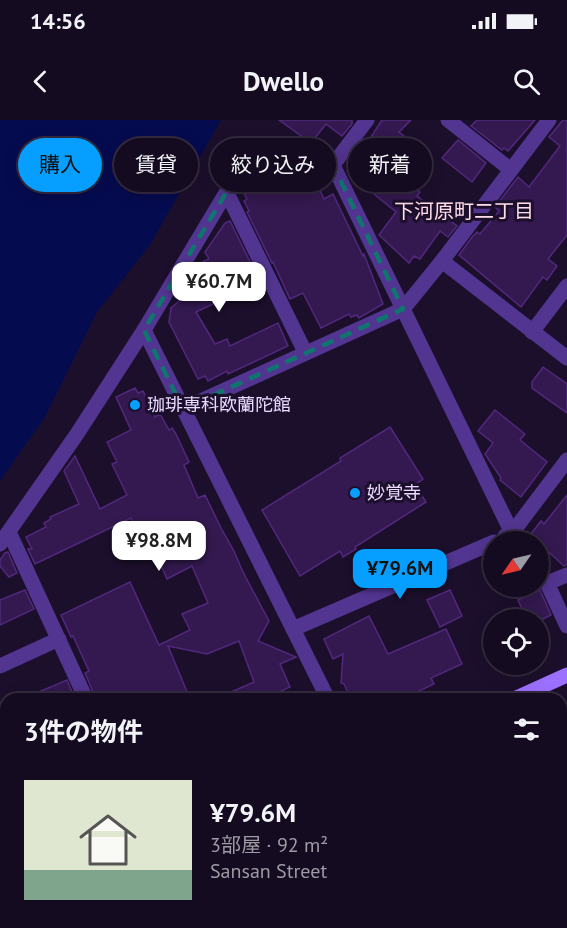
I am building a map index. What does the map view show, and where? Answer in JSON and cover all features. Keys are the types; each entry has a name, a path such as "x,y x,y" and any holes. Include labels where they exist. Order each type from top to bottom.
{"main road":[{"path":"541,693 567,675"}],"street":[{"path":"336,161 367,120"},
{"path":"448,120 512,170"},
{"path":"183,409 403,309 549,120"},
{"path":"336,171 512,531"},
{"path":"83,693 59,639 4,538 77,434 144,330 227,193"},
{"path":"227,193 305,352"},
{"path":"442,261 567,358"},
{"path":"532,332 567,286"},
{"path":"144,330 325,693"},
{"path":"519,531 567,460"},
{"path":"293,629 483,547"},
{"path":"549,576 567,574"},
{"path":"549,589 567,626"},
{"path":"0,666 59,639"}],"highlighted area":[{"path":"251,151 333,165 403,309 183,409 144,330"}],"shaded area":[{"path":"0,120 221,120 198,160 198,138 114,138 114,192 180,192 150,245 97,312 45,417 0,481"}],"building":[{"path":"279,120 352,120 352,124 342,136 326,124 315,138 304,138"},
{"path":"382,120 411,120 399,132 406,138 370,138"},
{"path":"477,120 535,120 508,151 504,148 502,150 471,126"},
{"path":"563,120 567,120 567,235 548,259 557,266 547,280 543,277 521,307 459,255 472,237 477,232 480,234 499,211 495,207 518,177 529,187 560,146 549,137"},
{"path":"458,140 486,163 472,182 442,158"},
{"path":"243,192 321,192 324,199 333,194 363,256 364,254 383,304 359,318 357,315 351,317 349,314 321,328 303,293 290,299 247,212 249,211 244,201 247,199"},
{"path":"371,192 420,192 417,196 457,226 448,237 440,231 420,259 414,256 409,263 379,235 396,212"},
{"path":"230,221 255,272 230,284 234,294 196,312 215,344 227,339 230,346 278,323 288,346 208,381 205,376 198,379 169,322 171,308 179,301 179,293 204,279 198,264 209,259 205,252 225,223"},
{"path":"543,367 567,384 567,413 532,388 532,382"},
{"path":"135,388 138,393 143,391 155,417 160,414 169,430 172,428 176,434 189,462 184,465 198,498 205,495 269,621 258,641 296,657 280,664 290,687 277,693 229,693 254,682 239,641 207,654 168,646 188,693 93,693 85,673 89,671 61,615 130,582 159,645 190,630 182,614 208,603 192,566 167,579 157,556 152,557 143,536 141,537 131,518 35,564 28,549 32,549 26,537 46,527 44,523 51,519 50,517 79,504 64,471 75,456 100,509 127,495 112,464 117,462 107,442 131,430 116,397"},
{"path":"495,410 525,434 520,440 547,462 521,497 500,480 501,478 485,454 493,443 478,431"},
{"name":"妙覚寺","path":"390,427 423,479 415,485 426,502 343,557 340,551 300,576 262,510 341,461 340,458"},
{"path":"567,495 567,565 564,566 549,552 549,531 533,531 541,521 544,524"},
{"path":"8,552 17,573 9,577 0,566 0,560"},
{"path":"25,590 34,609 0,625 0,600"},
{"path":"450,590 462,616 440,627 427,600"},
{"path":"525,597 543,597 548,609 522,609 518,600"},
{"path":"369,616 388,654 446,629 462,664 431,678 434,684 415,693 348,693 344,684 341,683 343,654 333,659 324,639"},
{"path":"67,680 72,693 36,693"}],"place":[{"name":"珈琲専科欧蘭陀館","path":"135,405"},
{"name":"妙覚寺","path":"355,493"}],"district":[{"name":"下河原町二丁目","path":"464,211"}]}
